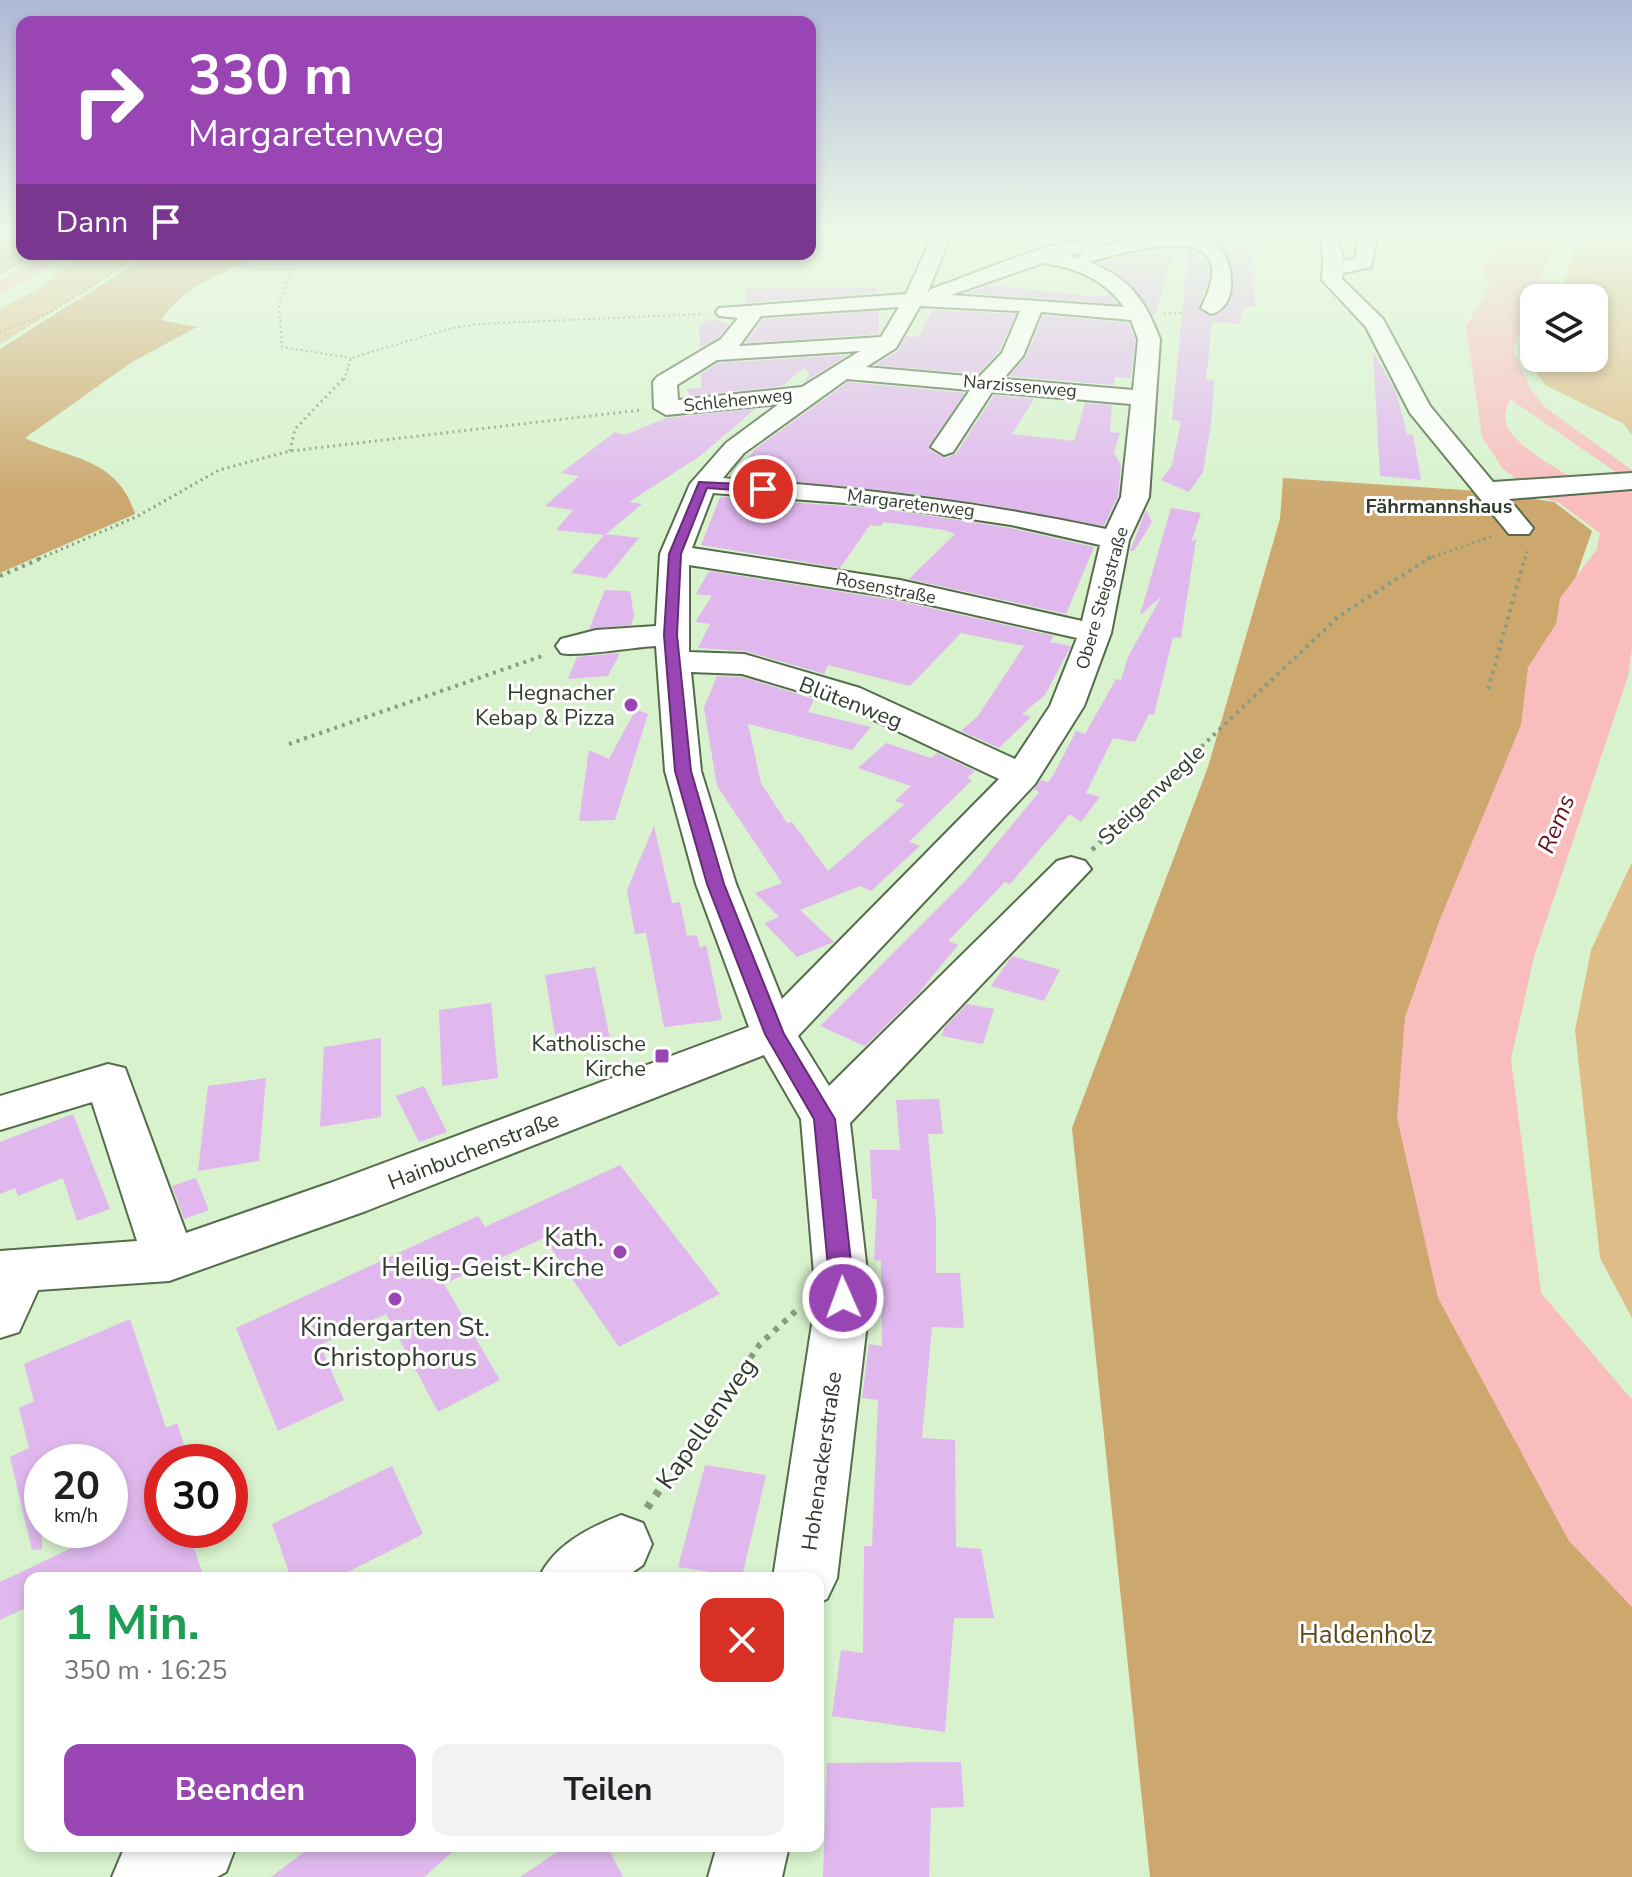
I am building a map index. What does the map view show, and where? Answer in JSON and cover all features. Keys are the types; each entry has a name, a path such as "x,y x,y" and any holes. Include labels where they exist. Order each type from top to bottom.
{"street":[{"name":"Schlehenweg","path":"744,325 729,344 665,382 666,408 808,394"},
{"name":"Hohenackerstraße","path":"806,1572 843,1298 825,1119 774,1034 716,884 683,771 671,648 675,554 703,484 735,448 808,394 888,343 899,325"},
{"path":"944,447 987,382 1012,356 1025,325"},
{"name":"Obere Steigstraße","path":"774,1034 1022,776 1067,706 1095,633 1115,540 1135,497 1146,398 1149,339 1145,325"},
{"path":"1375,325 1419,408 1497,490 1519,528"},
{"path":"711,354 888,343"},
{"name":"Narzissenweg","path":"846,372 1146,398"},
{"path":"1497,490 1632,481"},
{"name":"Margaretenweg","path":"703,484 884,498 1011,517 1115,540"},
{"name":"Rosenstraße","path":"675,554 900,589 1095,633"},
{"name":"Blütenweg","path":"572,646 596,640 671,648 744,664 848,695 1022,776"},
{"path":"825,1119 1071,869"},
{"name":"Hainbuchenstraße","path":"6,1287 169,1260 348,1197 774,1034"},
{"path":"0,1113 108,1080 169,1260"},
{"path":"580,1572 621,1544"},
{"path":"149,1877 190,1852"},
{"path":"745,1877 751,1852"}],"path":[{"path":"0,332 19,325"},
{"path":"280,325 282,347 351,358 452,328 474,325"},
{"path":"290,451 295,429 343,382 351,358"},
{"path":"0,576 138,516 219,470 290,451 666,408"},
{"path":"1488,689 1528,545 1519,528"},
{"name":"Steigenwegle","path":"1071,869 1339,616 1432,556 1519,528"},
{"path":"289,744 370,713 572,646"},
{"name":"Kapellenweg","path":"621,1544 760,1344 842,1268"}],"shaded area":[{"path":"0,325 31,325 0,344"},
{"path":"1608,325 1632,325 1632,435 1624,424 1545,385 1536,372 1608,372"},
{"path":"1632,862 1632,1318 1600,1258 1575,1030 1591,950"}],"green space":[{"path":"39,325 197,327 132,362 25,438 104,471 117,481 135,514 0,573 0,349"},
{"name":"Haldenholz","path":"1283,478 1479,491 1554,502 1592,531 1551,649 1420,1085 1632,1589 1632,1877 1150,1877 1072,1128 1208,767 1280,519"}],"water":[{"name":"Rems","path":"1520,325 1513,351 1520,372 1523,372 1533,393 1546,408 1632,470 1632,647 1628,676 1534,957 1511,1059 1541,1293 1632,1400 1632,1607 1569,1541 1438,1298 1397,1118 1405,1017 1440,919 1521,725 1528,667 1556,624 1560,598 1597,549 1600,533 1559,503 1538,496 1503,469 1482,437 1466,326","holes":["1510,399 1623,477 1590,488 1540,458 1508,428 1505,417"]}],"building":[{"path":"699,325 729,325 719,337 700,348"},
{"path":"759,325 879,325 879,334 745,343"},
{"path":"925,325 1011,325 999,351 978,374 875,365 898,351 906,336 918,337"},
{"path":"1039,325 1130,325 1135,339 1131,378 1115,377 1114,385 1009,376 1026,357"},
{"path":"1181,325 1212,325 1206,380 1214,381 1211,424 1203,472 1189,492 1161,480 1172,465 1181,421 1172,420"},
{"path":"1373,352 1396,392 1407,434 1413,435 1421,480 1380,476"},
{"path":"848,355 804,382 810,374 804,368 782,386 690,396 687,389 701,388 701,374 718,363"},
{"path":"848,382 965,393 929,445 929,450 945,458 956,454 994,395 1034,399 1012,434 1074,441 1085,403 1112,405 1110,432 1120,433 1114,452 1121,465 1118,496 1104,526 916,494 735,476 755,449"},
{"path":"755,409 700,456 629,502 642,504 606,534 639,538 606,578 571,573 604,535 556,530 573,510 545,506 579,476 561,473 615,432 625,435 666,418"},
{"path":"720,497 884,509 1010,528 1094,547 1066,614 909,579 955,534 944,530 884,522 880,526 870,525 840,568 701,545"},
{"path":"1171,508 1201,513 1191,542 1196,539 1181,638 1173,637 1154,715 1149,714 1135,742 1113,738 1086,793 1100,797 1081,822 1070,814 1010,884 1005,882 948,941 958,945 917,995 865,1046 820,1026 969,877 1039,792 1034,789 1041,780 1048,782 1054,774 1076,731 1085,734 1116,679 1121,680 1128,657 1161,597 1140,615"},
{"path":"1146,510 1152,522 1134,551 1130,551"},
{"path":"709,571 899,601 1054,636 1050,642 1071,646 1045,695 1022,714 1031,717 999,748 961,731 978,716 1024,646 961,633 910,686 828,665 824,674 745,651 698,648 710,624 695,622 712,596 696,594"},
{"path":"605,590 630,591 634,616 631,625 589,629"},
{"path":"620,653 608,676 568,679 577,657"},
{"path":"717,676 742,677 814,699 808,712 871,727 852,750 748,724 761,783 787,823 792,822 828,871 905,804 895,801 911,786 858,768 886,743 931,758 937,753 975,771 967,778 972,780 909,842 920,846 871,891 860,886 800,910 834,942 797,957 764,923 779,917 755,893 782,883 717,786 704,708"},
{"path":"636,709 648,714 615,820 579,821 589,750 609,759"},
{"path":"654,826 672,903 680,902 687,936 697,935 700,948 706,945 722,1020 664,1027 646,933 635,934 627,890"},
{"path":"1012,956 1060,970 1044,1001 991,986"},
{"path":"595,967 610,1038 557,1047 545,975"},
{"path":"491,1003 498,1078 442,1086 439,1010"},
{"path":"967,1004 994,1009 983,1044 942,1036 944,1028"},
{"path":"381,1038 381,1117 320,1127 324,1047"},
{"path":"266,1078 259,1161 198,1171 208,1086"},
{"path":"424,1086 447,1132 419,1142 396,1096"},
{"path":"939,1099 943,1134 928,1134 936,1220 936,1273 960,1273 964,1328 932,1327 922,1438 955,1440 956,1547 981,1549 994,1618 954,1618 945,1732 832,1716 841,1650 863,1653 864,1546 872,1546 878,1400 862,1398 869,1344 882,1346 881,1261 874,1260 877,1199 872,1199 870,1150 900,1150 896,1100"},
{"path":"73,1114 110,1209 77,1221 63,1178 18,1196 15,1188 0,1194 0,1142"},
{"path":"620,1165 720,1294 619,1347 544,1238 444,1284 500,1380 438,1412 386,1314 320,1345 344,1400 278,1431 236,1328 478,1216 485,1227"},
{"path":"196,1178 209,1210 184,1219 172,1186"},
{"path":"130,1319 166,1428 177,1423 184,1444 144,1444 144,1548 194,1548 202,1572 24,1572 24,1609 0,1620 0,1582 72,1548 128,1548 128,1444 28,1444 19,1408 34,1401 24,1364"},
{"path":"24,1450 24,1516 10,1457"},
{"path":"705,1465 766,1475 743,1572 710,1572 678,1567"},
{"path":"392,1466 423,1534 348,1572 289,1572 272,1524"},
{"path":"961,1762 964,1807 931,1808 929,1877 823,1877 827,1763"},
{"path":"304,1852 452,1852 424,1877 271,1877"},
{"path":"557,1852 610,1852 623,1877 520,1877"}],"place":[{"name":"Hegnacher Kebap & Pizza","path":"631,705"},
{"name":"Katholische Kirche","path":"662,1056"},
{"name":"Kath. Heilig-Geist-Kirche","path":"620,1252"},
{"name":"Kindergarten St. Christophorus","path":"395,1299"}],"district":[{"name":"Fährmannshaus","path":"1439,506"}],"route":[{"path":"763,489 703,484 675,554 671,635 680,744 683,771 716,884 774,1034 825,1119 843,1298"}]}
